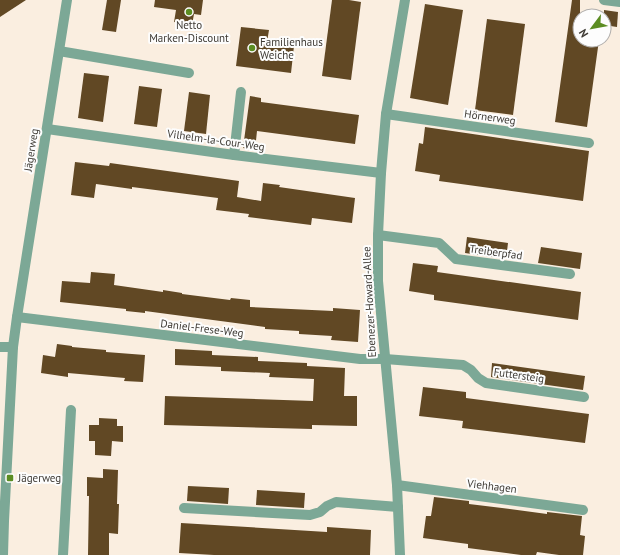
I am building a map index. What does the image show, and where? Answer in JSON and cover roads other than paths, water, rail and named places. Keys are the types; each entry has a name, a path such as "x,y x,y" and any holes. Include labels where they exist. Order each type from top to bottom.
{"street":[{"name":"Jägerweg","path":"3,555 2,521 13,347 67,0"},
{"name":"Ebenezer-Howard-Allee","path":"400,555 397,485 378,281 378,235 386,114 405,0"},
{"path":"604,0 620,2"},
{"path":"59,51 189,73"},
{"path":"234,155 242,92"},
{"name":"Hörnerweg","path":"386,114 590,143"},
{"name":"Vilhelm-la-Cour-Weg","path":"47,129 234,155 381,173"},
{"name":"Treiberpfad","path":"378,235 439,242 456,259 570,274"},
{"name":"Daniel-Frese-Weg","path":"17,317 360,360 385,359"},
{"path":"0,347 13,347"},
{"name":"Futtersteig","path":"385,359 463,365 486,383 584,397"},
{"path":"63,555 71,410"},
{"name":"Viehhagen","path":"397,485 583,510"},
{"path":"184,508 310,515 320,512 327,506 336,502 398,507"}],"place":[{"name":"Netto Marken-Discount","path":"189,12"},
{"name":"Familienhaus Weiche","path":"252,48"},
{"name":"Jägerweg","path":"10,478"}]}
